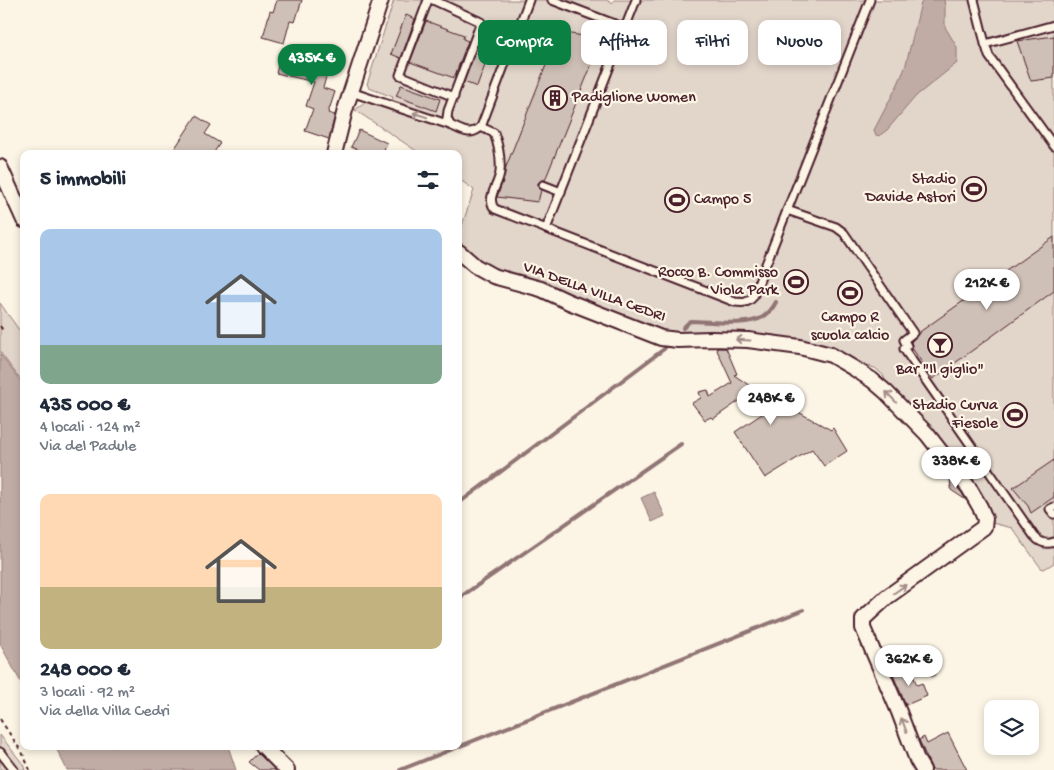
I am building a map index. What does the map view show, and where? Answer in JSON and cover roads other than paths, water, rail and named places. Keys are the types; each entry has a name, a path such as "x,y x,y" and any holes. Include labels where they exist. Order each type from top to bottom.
{"street":[{"path":"335,150 351,92 381,0"},
{"path":"0,167 20,211"},
{"name":"VIA DELLA VILLA CEDRI","path":"462,254 493,276 541,289 661,338 754,341 800,346 830,355 872,380 927,434 969,488 985,519 984,527 888,597 863,619 863,628 899,712 916,760 923,770"},
{"path":"267,750 287,770"}],"lane":[{"path":"428,0 400,75 454,97"},
{"path":"433,0 481,22 447,118 450,125"},
{"path":"351,92 469,133 476,131 481,127 529,0"},
{"path":"552,0 604,20"},
{"path":"628,20 636,0"},
{"path":"481,127 494,133 497,142 500,173 490,200 495,209 735,302 749,301 753,297 870,0"},
{"path":"974,0 989,56 1054,146"},
{"path":"985,44 1054,24"},
{"path":"546,229 610,65"},
{"path":"543,185 560,192"},
{"path":"787,210 836,227 844,233 913,333 904,340 907,346 904,349 1034,536 1039,542 1049,544 1054,542"},
{"path":"1054,506 1050,509 1054,514"},
{"path":"0,752 14,770"}],"waterway":[{"path":"683,328 690,321 738,323 756,320 767,314 776,302"},
{"path":"462,501 664,349 668,344"},
{"path":"462,596 681,444"},
{"path":"462,745 803,610"},
{"path":"400,770 450,750"}],"place":[{"name":"Padiglione Women","path":"555,98"},
{"name":"Stadio Davide Astori","path":"974,189"},
{"name":"Campo 5","path":"677,200"},
{"name":"Rocco B. Commisso Viola Park","path":"796,282"},
{"name":"Campo R scuola calcio","path":"850,293"},
{"name":"Bar \"Il giglio\"","path":"940,345"},
{"name":"Stadio Curva Fiesole","path":"1015,415"}]}
